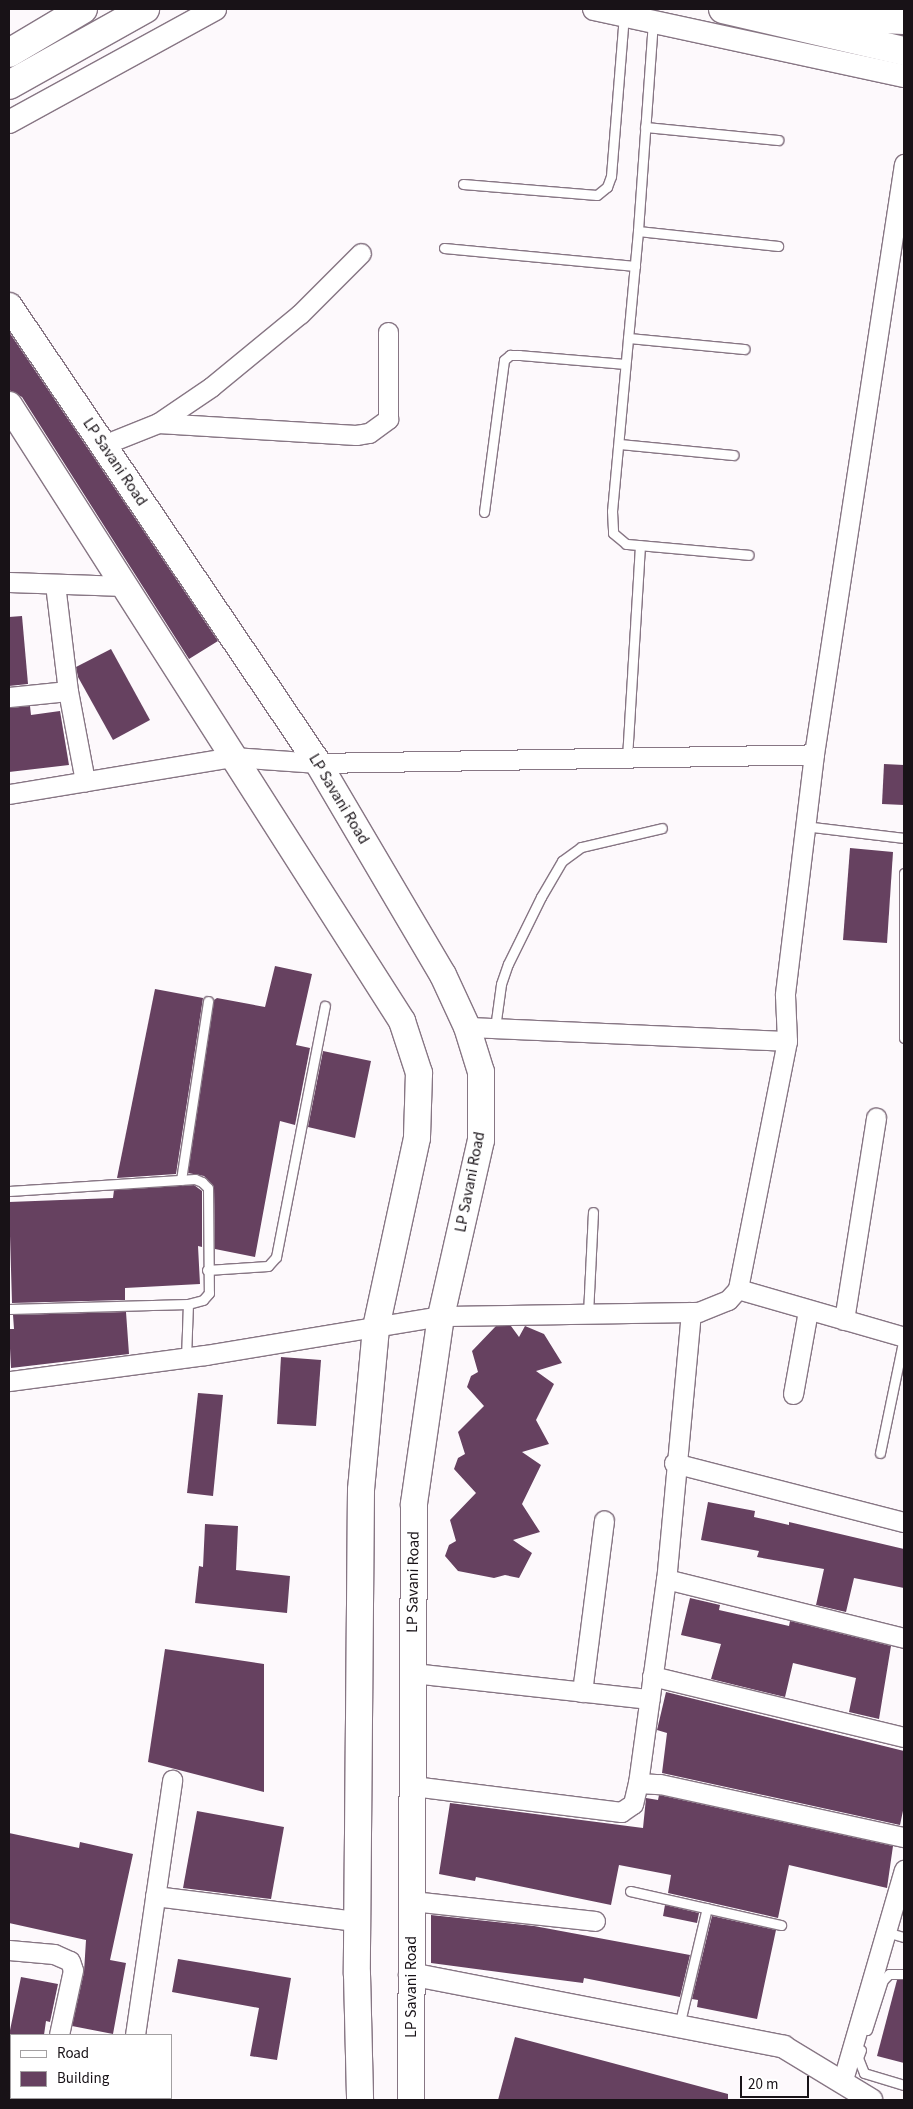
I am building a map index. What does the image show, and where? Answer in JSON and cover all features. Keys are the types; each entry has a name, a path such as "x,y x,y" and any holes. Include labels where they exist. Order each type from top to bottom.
{"highway":[{"path":"9,52 83,9"},
{"path":"9,85 145,9"},
{"path":"723,9 904,51"}],"main road":[{"path":"894,9 904,11"},
{"path":"751,15 904,21"},
{"name":"LP Savani Road","path":"9,306 318,763 443,976 467,1027 481,1072 481,1140 442,1316 414,1504 410,1974 411,2100"},
{"path":"9,406 402,1021 419,1073 417,1138 376,1328 362,1490 357,1921 360,2100"}],"street":[{"path":"9,122 215,9"},
{"path":"594,9 904,76"},
{"path":"9,1381 186,1358 442,1316 690,1312 728,1300 738,1289 787,1040 785,995 804,826 904,164"},
{"path":"103,445 158,423 211,387 300,314 361,253"},
{"path":"158,423 356,435 368,433 388,419 388,332"},
{"path":"9,582 124,586"},
{"path":"55,584 68,691 85,781"},
{"path":"9,697 68,691"},
{"path":"9,794 233,757 318,763 814,754"},
{"path":"467,1027 787,1040"},
{"path":"844,1320 876,1118"},
{"path":"738,1289 808,1311 904,1337"},
{"path":"793,1394 808,1311"},
{"path":"413,1786 621,1812 634,1804 666,1579 674,1463 690,1312"},
{"path":"674,1463 904,1522"},
{"path":"582,1692 604,1520"},
{"path":"666,1579 904,1638"},
{"path":"413,1673 650,1699"},
{"path":"652,1676 904,1737"},
{"path":"135,2034 172,1780"},
{"path":"638,1783 660,1784 904,1836"},
{"path":"842,2083 904,1870"},
{"path":"155,1896 357,1921"},
{"path":"412,1901 595,1921"},
{"path":"9,1950 54,1954 70,1962 73,1970 59,2034"},
{"path":"410,1974 784,2047 871,2100"}],"lane":[{"path":"463,184 597,195 607,187 611,176 624,15"},
{"path":"653,21 638,231 624,364 619,444 612,511 613,534 619,541 640,545 749,555"},
{"path":"646,127 778,140"},
{"path":"638,231 778,246"},
{"path":"444,248 635,266"},
{"path":"628,338 744,349"},
{"path":"484,512 504,360 510,355 518,355 624,364"},
{"path":"619,444 733,455"},
{"path":"627,758 640,545"},
{"path":"804,826 904,838"},
{"path":"496,1028 501,984 508,964 541,897 562,862 581,847 662,828"},
{"path":"904,873 904,1038"},
{"path":"181,1180 208,1001"},
{"path":"207,1270 268,1266 276,1257 325,1006"},
{"path":"9,1191 195,1179 208,1188 208,1296 188,1304 9,1309"},
{"path":"588,1314 593,1212"},
{"path":"186,1358 188,1304"},
{"path":"880,1453 904,1337"},
{"path":"630,1891 781,1925"},
{"path":"680,2026 707,1908"},
{"path":"886,1932 904,1937"},
{"path":"904,1974 890,1974 883,1980 858,2058 864,2073 904,2086"}],"building":[{"path":"9,332 218,641 189,659 22,397 9,390"},
{"path":"22,616 28,684 9,686 9,617"},
{"path":"111,649 150,720 113,740 78,677 76,667"},
{"path":"30,706 31,715 60,711 69,765 9,772 9,708"},
{"path":"884,764 904,765 904,805 882,804"},
{"path":"850,848 893,852 887,943 843,940"},
{"path":"275,966 312,974 296,1045 310,1048 295,1125 280,1121 255,1257 215,1249 214,1187 204,1176 188,1173 214,1000 217,998 265,1007"},
{"path":"155,989 203,998 176,1174 117,1178"},
{"path":"323,1051 371,1061 355,1138 308,1127"},
{"path":"194,1185 202,1191 202,1247 198,1246 200,1284 125,1288 125,1300 12,1303 9,1202 113,1198 114,1190"},
{"path":"126,1312 129,1354 11,1368 9,1329 14,1329 13,1315"},
{"path":"496,1326 511,1326 519,1337 525,1326 544,1334 562,1363 536,1371 554,1384 536,1420 549,1444 522,1452 541,1465 522,1504 540,1532 513,1540 532,1553 519,1578 505,1575 494,1578 458,1571 445,1556 449,1545 456,1541 450,1520 476,1493 454,1469 458,1458 465,1454 458,1432 484,1406 467,1387 471,1376 478,1372 472,1351"},
{"path":"281,1357 321,1360 316,1426 277,1424"},
{"path":"198,1393 223,1395 213,1496 187,1493"},
{"path":"708,1502 755,1511 754,1517 789,1525 789,1522 904,1549 904,1588 854,1578 846,1612 816,1605 824,1569 757,1557 759,1551 701,1540"},
{"path":"205,1524 238,1526 236,1570 290,1576 287,1613 195,1603 199,1566 203,1567"},
{"path":"690,1598 720,1605 719,1610 789,1626 790,1621 891,1646 879,1719 849,1712 856,1678 793,1663 785,1697 711,1679 721,1644 681,1635"},
{"path":"165,1649 264,1664 264,1792 148,1762"},
{"path":"666,1692 904,1751 904,1806 900,1825 662,1773 667,1733 657,1730"},
{"path":"659,1795 893,1846 887,1888 789,1865 778,1918 668,1893 671,1875 619,1865 611,1905 476,1877 475,1881 439,1874 450,1803 643,1828 646,1798 658,1800"},
{"path":"197,1811 284,1827 271,1899 183,1888"},
{"path":"9,1833 79,1848 80,1842 133,1854 110,1960 126,1963 113,2034 72,2026 84,1972 86,1940 9,1923"},
{"path":"665,1905 699,1913 697,1923 663,1916"},
{"path":"431,1915 534,1926 690,1955 680,1997 584,1978 583,1983 431,1963"},
{"path":"712,1916 776,1930 757,2019 697,2007 698,2000 692,1999"},
{"path":"178,1959 291,1978 277,2060 250,2056 259,2008 172,1992"},
{"path":"21,1977 58,1984 50,2022 46,2021 44,2034 9,2035"},
{"path":"897,1980 904,1980 904,2063 877,2056"},
{"path":"515,2037 728,2094 728,2100 498,2100"}]}
